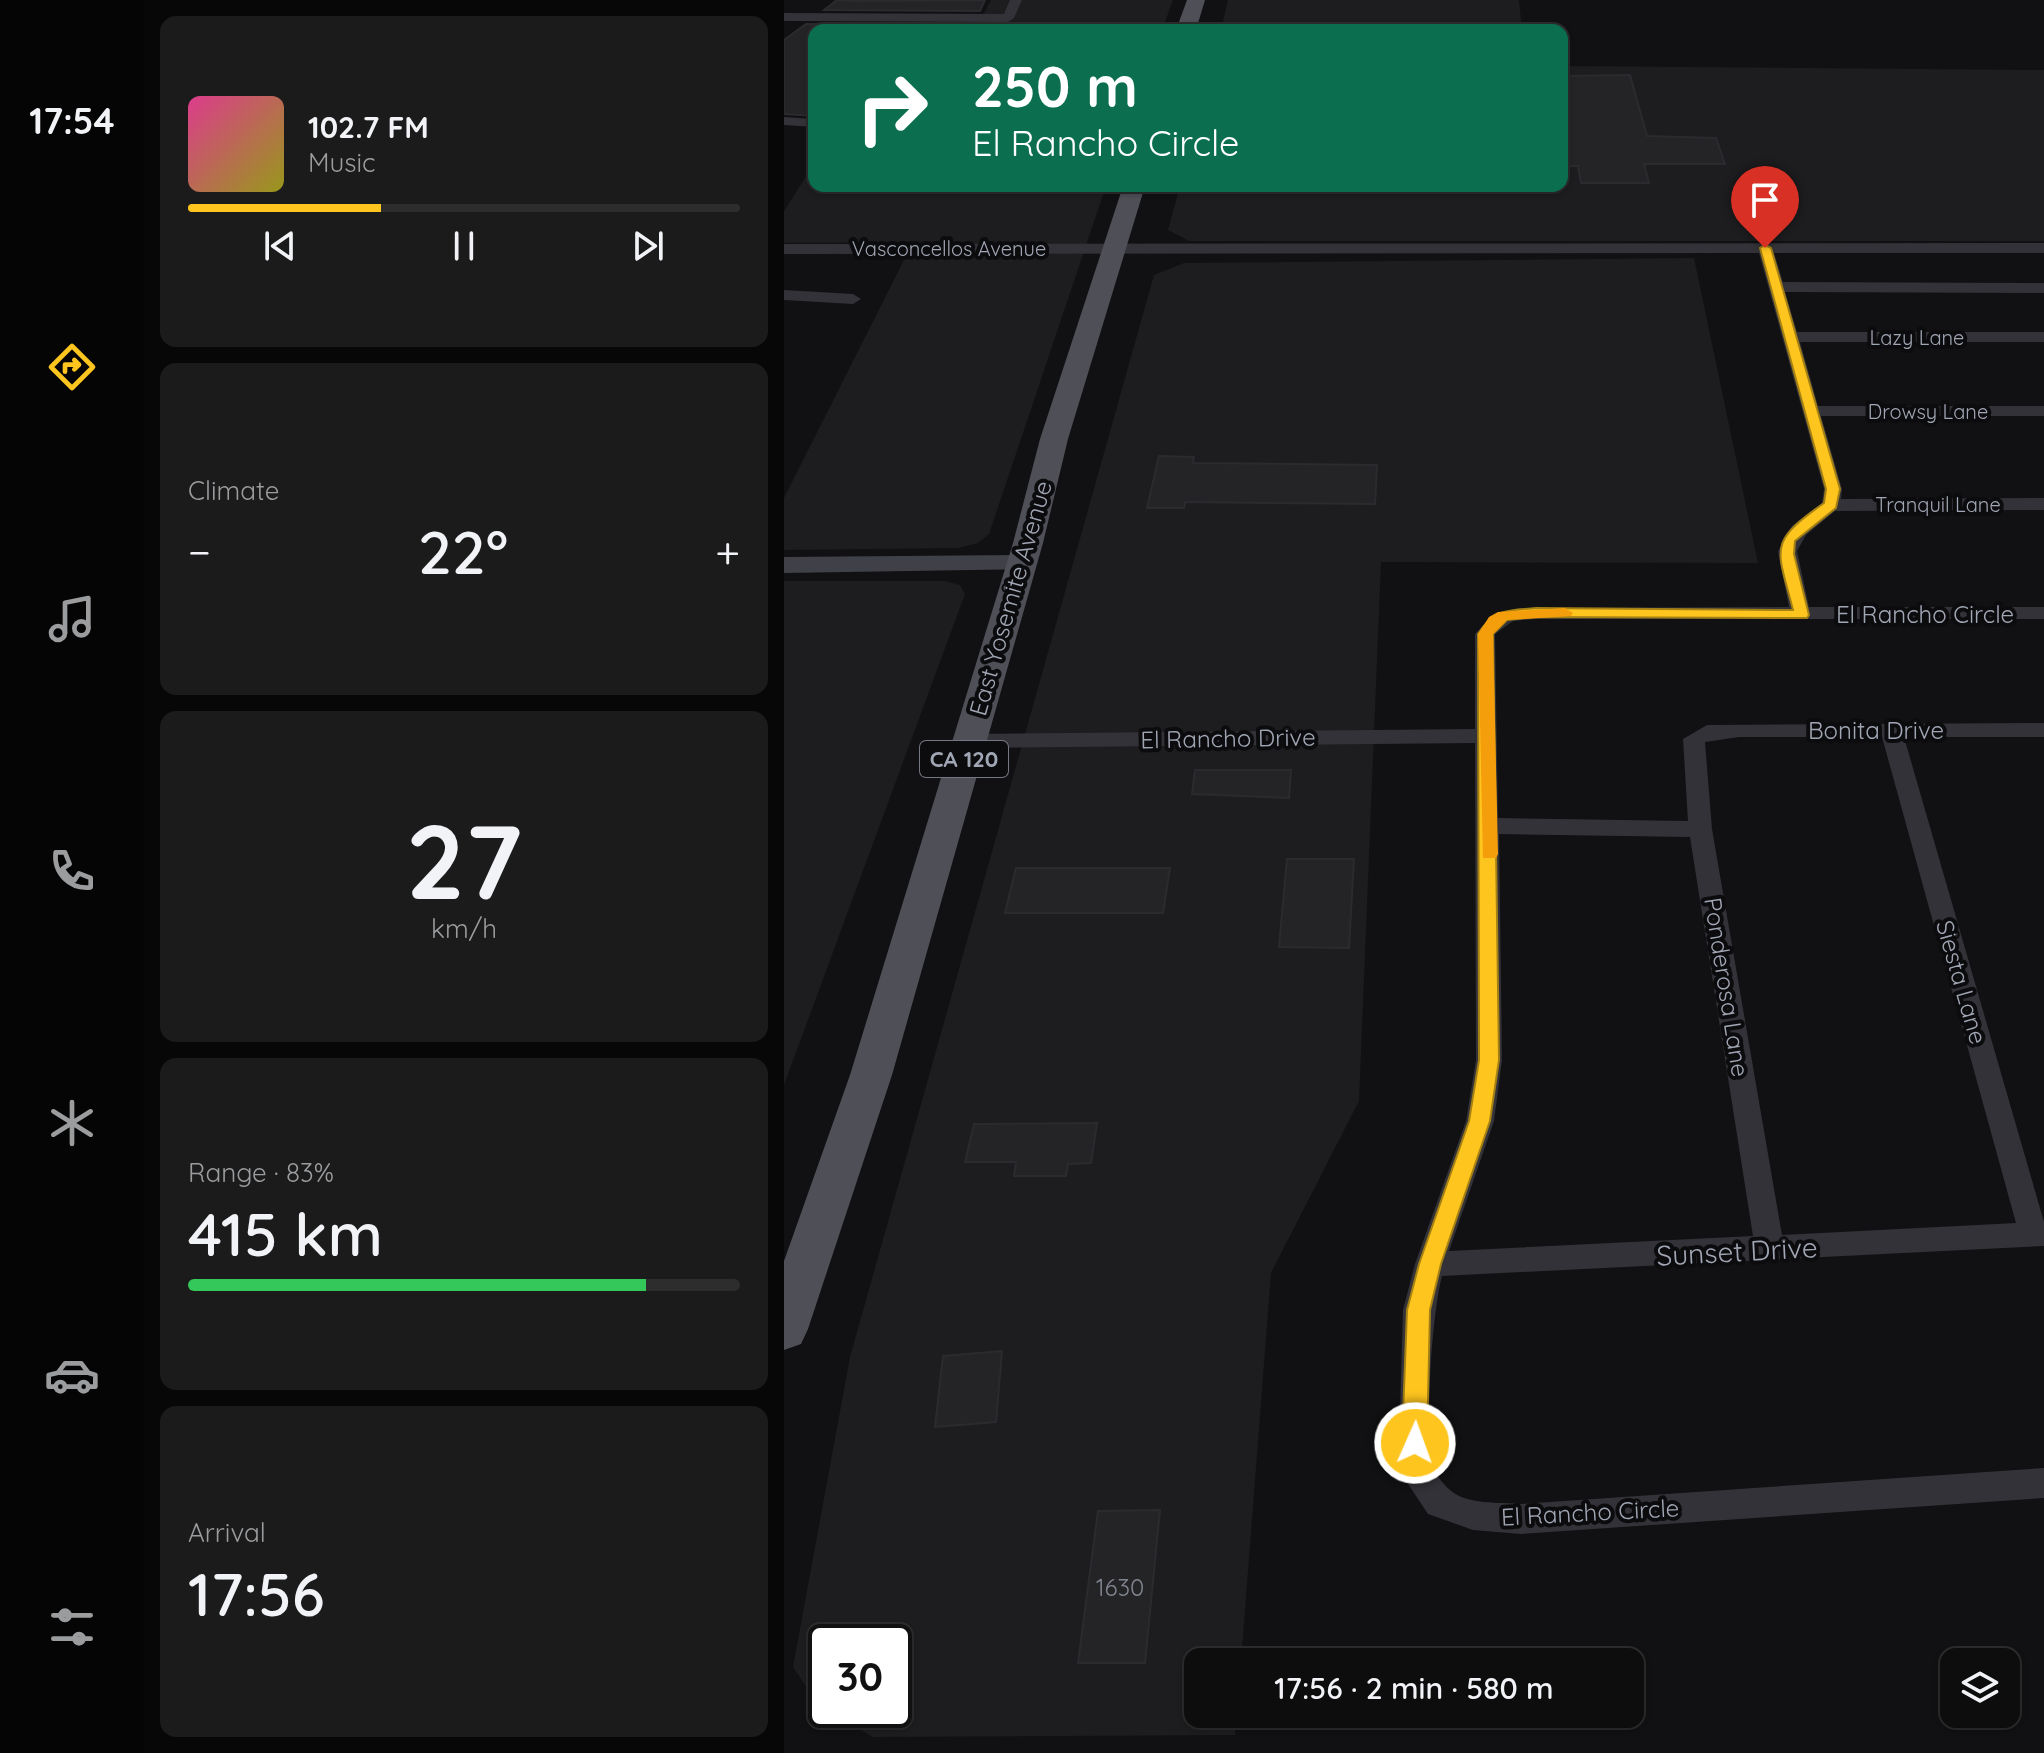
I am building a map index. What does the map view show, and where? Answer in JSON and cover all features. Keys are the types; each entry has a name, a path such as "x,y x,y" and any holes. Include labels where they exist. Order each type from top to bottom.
{"main road":[{"path":"1188,24 1196,0"},
{"name":"East Yosemite Avenue","path":"784,1329 851,1140 1022,563 1054,439 1132,192"}],"street":[{"path":"787,23 799,17 1008,18 1016,0"},
{"path":"916,24 921,17"},
{"path":"784,121 808,123"},
{"path":"1765,248 1833,489 1831,505 1800,527 1788,540 1786,554 1801,615"},
{"name":"Vasconcellos Avenue","path":"784,249 2044,248"},
{"path":"1776,280 2044,288"},
{"path":"784,295 853,299"},
{"name":"Lazy Lane","path":"1791,337 2044,337"},
{"name":"Drowsy Lane","path":"1811,411 2044,411"},
{"name":"Tranquil Lane","path":"1831,505 2044,504"},
{"path":"784,565 1022,563"},
{"name":"El Rancho Circle","path":"2044,613 1504,615 1494,620 1485,634 1489,1060 1480,1121 1430,1264 1418,1310 1415,1443 1420,1478 1440,1503 1473,1515 1521,1519 2044,1483"},
{"name":"Siesta Lane","path":"1891,730 2039,1234"},
{"name":"Bonita Drive","path":"1707,732 2044,730"},
{"name":"Ponderosa Lane","path":"1707,732 1694,739 1692,747 1700,829 1770,1250"},
{"name":"El Rancho Drive","path":"970,741 1485,736"},
{"path":"1489,826 1700,829"},
{"name":"Sunset Drive","path":"1430,1264 1770,1250 2039,1234"}],"shaded area":[{"path":"991,0 1173,0 1164,24 978,24"},
{"path":"1228,0 1519,0 1521,24 1222,24"},
{"path":"1568,66 2044,70 2044,241 1189,241 1168,230 1178,192 1568,192"},
{"path":"808,173 808,192 1104,192 989,534 978,543 958,548 784,550 784,498 913,242 784,243 784,211"},
{"path":"1694,258 1758,563 1381,562 1359,1101 1271,1273 1242,1648 1184,1648 1184,1728 1236,1728 1235,1735 873,1737 857,1728 912,1728 912,1624 808,1624 808,1689 793,1667 850,1357 1154,275 1184,263"},
{"path":"784,581 944,581 960,585 965,594 784,1085"}],"building":[{"path":"837,0 985,0 980,11 824,10"},
{"path":"808,24 808,116 784,114 784,40"},
{"path":"1630,75 1647,136 1716,138 1725,164 1644,164 1649,183 1581,183 1578,166 1568,166 1568,76"},
{"path":"1159,456 1194,457 1193,463 1377,465 1375,504 1185,502 1184,508 1147,508"},
{"path":"1195,770 1291,770 1289,798 1192,794"},
{"path":"1287,859 1354,859 1349,948 1279,947"},
{"path":"1016,868 1170,868 1163,913 1005,913"},
{"path":"1097,1123 1091,1163 1068,1164 1066,1176 1014,1176 1016,1162 965,1162 974,1124"},
{"path":"1002,1351 996,1422 935,1427 943,1356"},
{"path":"1160,1510 1145,1663 1078,1663 1098,1511"}],"slow traffic":[{"path":"1489,854 1485,634 1494,620 1504,615 1565,613"}],"route":[{"path":"1415,1443 1418,1310 1430,1264 1480,1121 1489,1060 1485,634 1494,620 1504,615 1536,613 1801,615 1786,554 1788,540 1800,527 1831,505 1833,489 1779,287 1765,248"}]}
